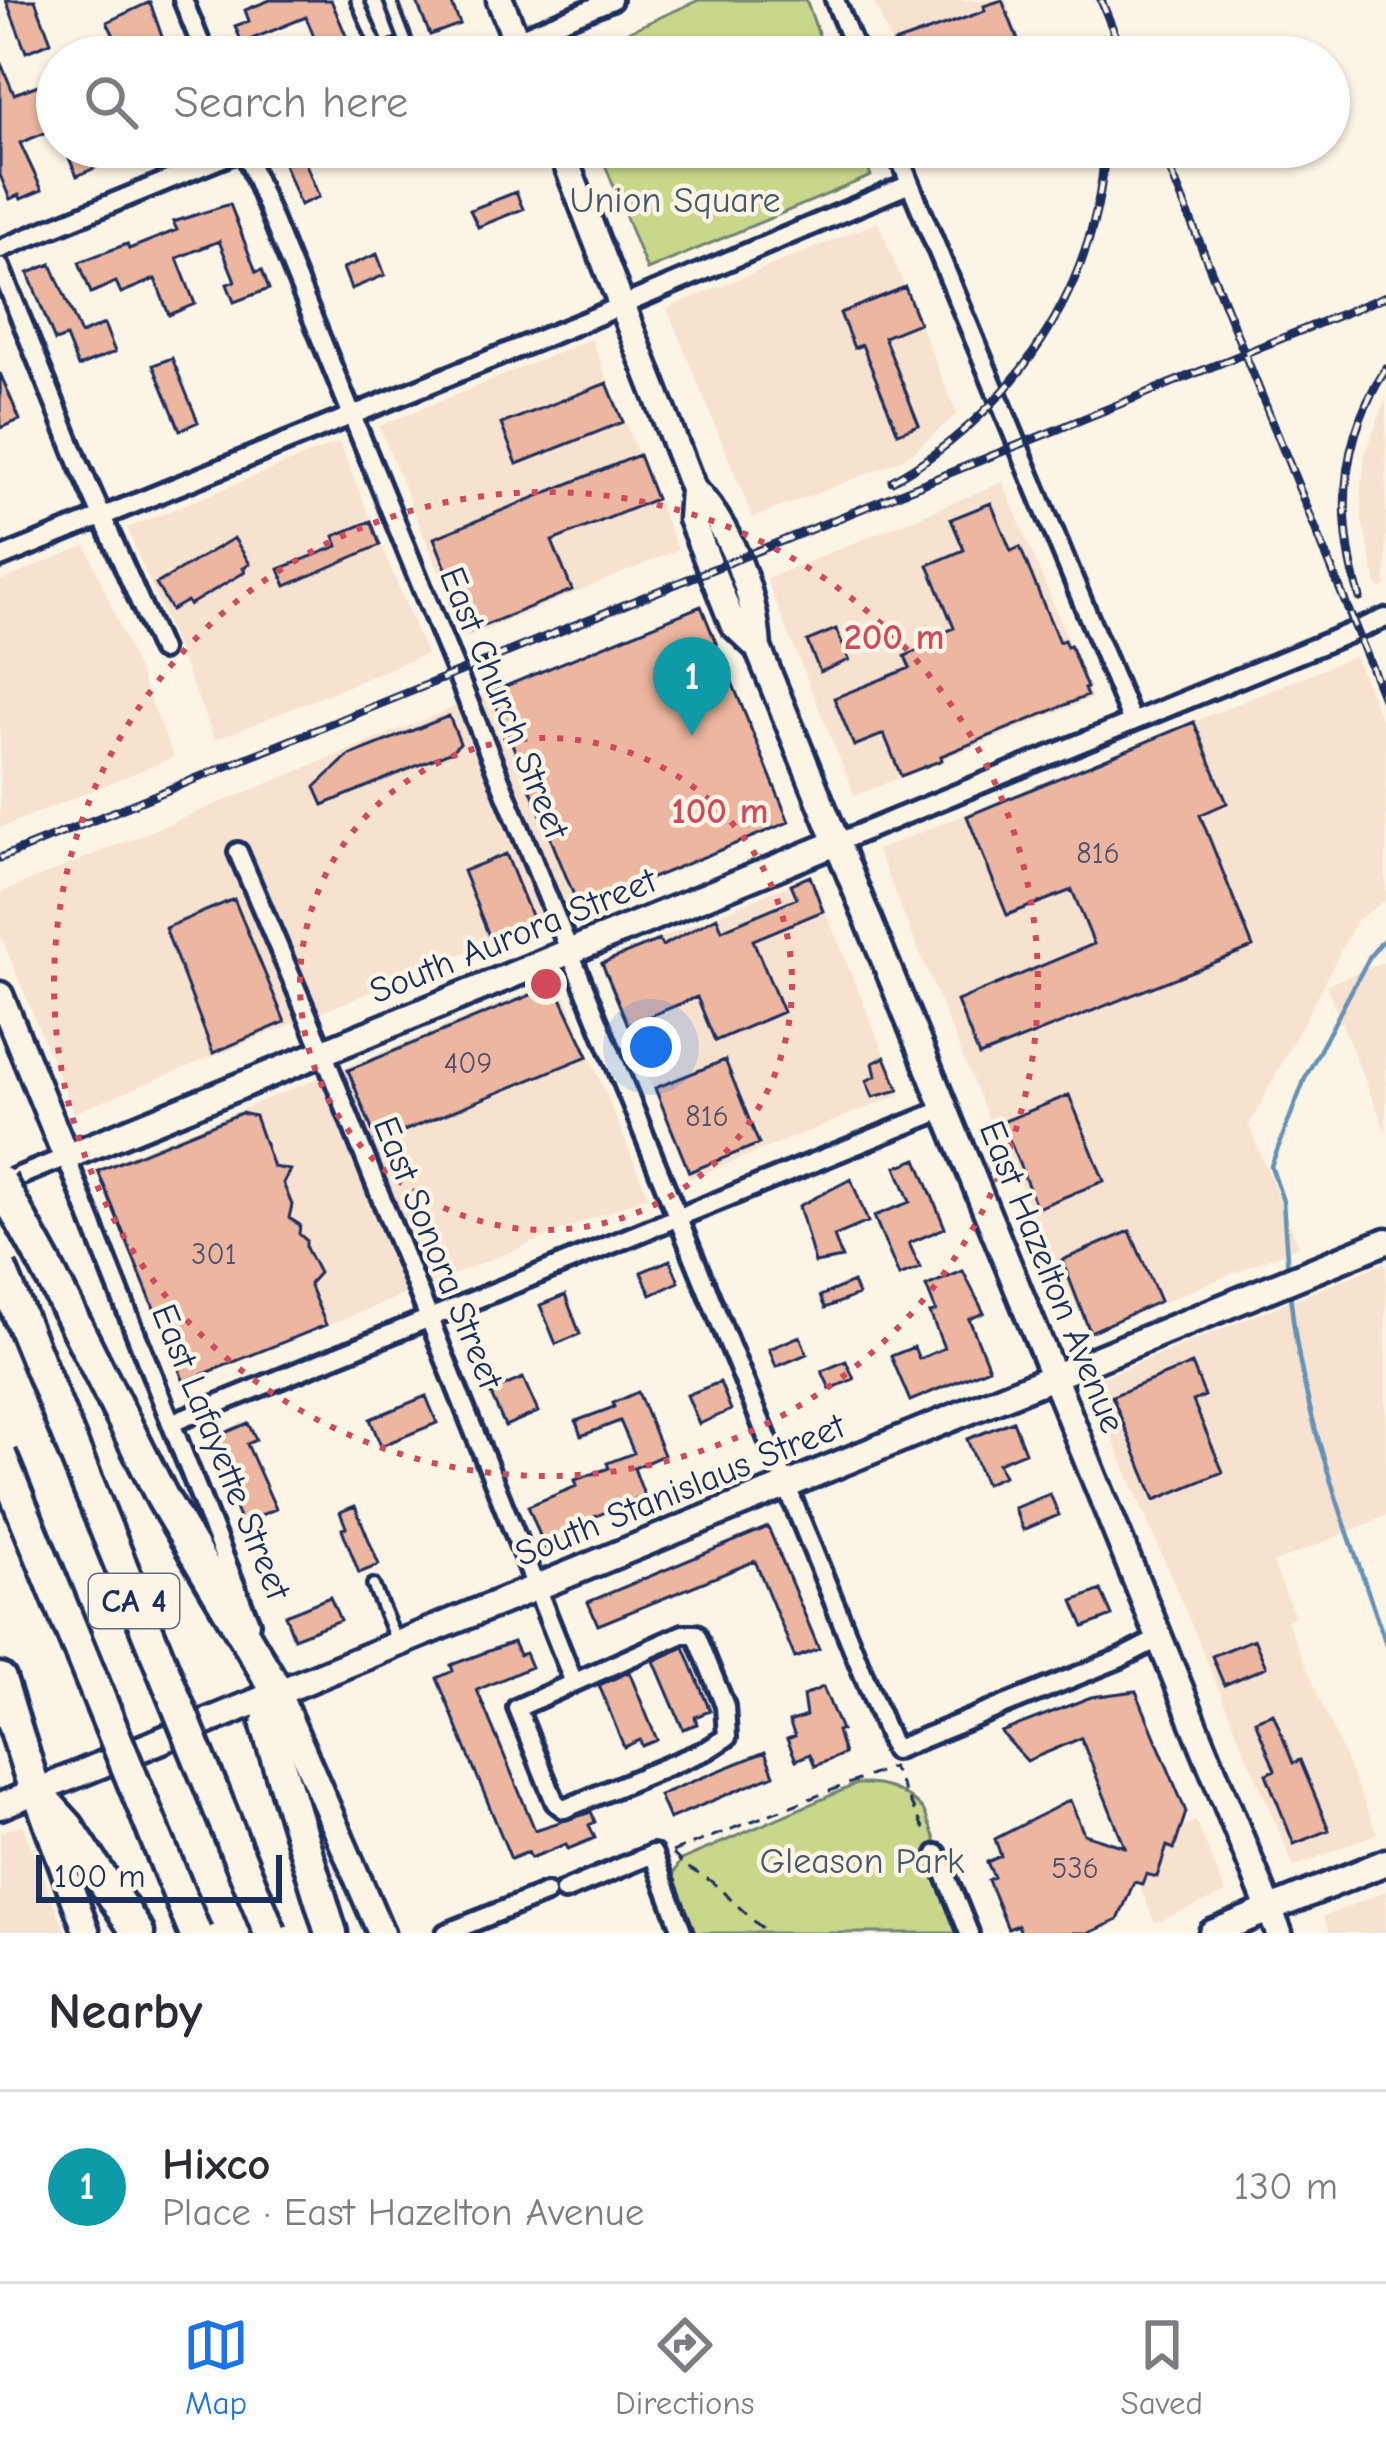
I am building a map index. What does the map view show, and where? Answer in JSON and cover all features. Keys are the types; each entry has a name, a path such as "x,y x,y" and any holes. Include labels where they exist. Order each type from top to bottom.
{"highway":[{"path":"0,1183 163,1499 277,1691 267,1725 331,1933"},
{"name":"CA 4","path":"0,1268 270,1933"},
{"name":"CA 4","path":"0,1455 195,1933"},
{"path":"0,1678 35,1791 68,1827 138,1933"}],"street":[{"path":"183,0 198,36"},
{"path":"500,0 515,36"},
{"path":"543,36 612,0"},
{"path":"835,0 850,36"},
{"path":"0,250 197,168"},
{"name":"East Church Street","path":"253,168 894,1750 1160,1638"},
{"name":"East Hazelton Avenue","path":"568,168 694,489 691,519 724,602 733,624 758,648 1274,1921"},
{"path":"904,168 1132,722"},
{"path":"0,558 910,184"},
{"path":"0,267 161,650"},
{"name":"South Aurora Street","path":"0,1183 1386,618"},
{"name":"East Sonora Street","path":"238,852 323,1052 573,1680"},
{"name":"East Lafayette Street","path":"0,994 277,1691 381,1933"},
{"path":"171,1423 945,1109"},
{"name":"South Stanislaus Street","path":"0,1806 1386,1241"},
{"path":"683,1634 696,1634 725,1706 727,1737 707,1750 564,1809 555,1802 517,1708 573,1680 683,1634"},
{"path":"35,1791 87,1933"},
{"path":"446,1933 653,1854 683,1933"},
{"path":"937,1855 969,1933"},
{"path":"1212,1933 1274,1921 1386,1862"}],"lane":[{"path":"357,0 372,36"},
{"path":"390,0 404,36"},
{"path":"373,1585 397,1643"}],"path":[{"path":"767,1933 711,1881 671,1853 892,1767 937,1855"}],"shaded area":[{"path":"873,0 1006,0 1019,36 888,36"},
{"path":"878,222 957,414 911,454 753,518 667,308"},
{"path":"591,339 678,550 466,638 379,426"},
{"path":"1386,399 1386,586 1378,589 1362,520 1361,488 1366,451"},
{"path":"339,442 426,654 215,740 127,528"},
{"path":"1003,482 1092,698 855,796 766,579"},
{"path":"86,545 174,757 0,828 0,581"},
{"path":"701,606 789,822 74,1113 0,934 0,893"},
{"path":"1355,656 1386,731 1386,900 1357,920 1249,1126 1299,1246 1089,1333 990,1123 877,850"},
{"path":"811,876 901,1094 690,1179 600,963"},
{"path":"1386,961 1386,1132 1326,985"},
{"path":"559,980 648,1196 183,1384 96,1169"},
{"path":"1386,1262 1386,1516 1273,1563 1295,1616 1287,1621 1377,1833 1294,1867 1089,1383"},
{"path":"1196,1821 1226,1893 1155,1923 1125,1850"},
{"path":"22,1824 66,1933 0,1933 0,1833"},
{"path":"1386,1891 1386,1933 1330,1933 1323,1917"}],"green space":[{"path":"699,0 806,0 819,36 618,36"},
{"name":"Union Square","path":"606,168 868,168 871,176 647,270"},
{"name":"Gleason Park","path":"857,1784 894,1789 924,1811 972,1933 695,1933 673,1875 681,1860"}],"building":[{"path":"6,0 35,0 49,36 36,36 36,48 26,52"},
{"path":"270,0 331,0 346,36 314,36 306,17 259,36 239,36 235,26 249,21 245,10"},
{"path":"416,0 450,0 460,24 430,35"},
{"path":"1002,0 1017,36 914,36 985,11 984,6"},
{"path":"150,2 162,36 114,36 107,22"},
{"path":"0,61 14,94 36,86 36,137 20,143 42,190 10,199 0,175"},
{"path":"286,168 308,168 319,197 300,205"},
{"path":"516,192 523,209 478,227 470,210"},
{"path":"230,204 256,272 262,270 269,289 234,302 227,284 235,281 219,241 177,258 195,304 169,315 155,279 121,293 116,282 91,293 79,262 127,244 129,249 177,230 173,222"},
{"path":"377,254 385,275 351,289 343,268"},
{"path":"51,264 81,334 104,324 115,352 78,367 66,337 55,341 28,273"},
{"path":"905,287 919,323 884,337 919,425 898,433 862,345 854,348 840,313"},
{"path":"172,358 198,422 180,430 153,365"},
{"path":"0,373 20,420 0,428"},
{"path":"607,383 623,422 517,464 501,424"},
{"path":"639,455 656,499 552,541 572,590 471,631 434,538"},
{"path":"991,503 1011,551 1020,547 1059,642 1070,645 1087,696 901,776 884,734 854,746 834,698 910,668 905,656 938,642 936,636 954,628 928,565 964,550 951,519"},
{"path":"371,521 380,545 286,586 279,569 338,546 334,536"},
{"path":"234,538 250,564 243,568 245,572 189,605 187,601 171,610 156,584"},
{"path":"701,606 789,822 579,908 491,692"},
{"path":"836,629 849,660 820,672 807,641"},
{"path":"449,716 460,743 450,752 323,805 315,787 348,756"},
{"path":"1194,722 1227,803 1200,815 1253,947 979,1056 957,1001 1094,944 1072,890 1007,915 967,816"},
{"path":"506,854 534,923 491,941 463,871"},
{"path":"810,876 823,911 753,940 783,1012 715,1041 697,997 628,1025 602,963 659,940 662,946 717,917 722,930 797,898 791,884"},
{"path":"234,899 285,1022 213,1053 165,928"},
{"path":"555,985 588,1056 377,1142 348,1070"},
{"path":"885,1057 899,1090 873,1097 866,1081 876,1076 873,1063"},
{"path":"725,1060 759,1144 689,1172 655,1088"},
{"path":"1069,1095 1104,1181 1037,1208 1002,1122"},
{"path":"241,1113 255,1116 273,1167 290,1170 283,1183 292,1205 289,1218 300,1225 299,1234 319,1273 309,1284 326,1325 184,1382 98,1171"},
{"path":"917,1159 945,1228 909,1243 920,1268 899,1276 874,1216 910,1202 896,1167"},
{"path":"851,1179 868,1222 834,1236 842,1258 815,1263 799,1206"},
{"path":"1130,1231 1160,1301 1090,1332 1062,1260"},
{"path":"670,1260 679,1282 651,1295 641,1272"},
{"path":"963,1271 984,1313 969,1319 989,1368 910,1401 891,1356 914,1347 919,1359 944,1348 930,1313 936,1311 926,1286"},
{"path":"853,1282 858,1295 825,1308 820,1296"},
{"path":"565,1295 580,1334 556,1344 540,1305"},
{"path":"800,1336 807,1354 776,1367 769,1349"},
{"path":"846,1361 854,1379 830,1389 822,1371"},
{"path":"1192,1364 1205,1396 1193,1401 1223,1472 1155,1500 1112,1396"},
{"path":"523,1378 538,1412 505,1426 490,1392"},
{"path":"720,1382 731,1410 699,1424 687,1395"},
{"path":"638,1392 664,1455 634,1468 644,1495 583,1522 586,1531 545,1548 528,1506 577,1486 575,1480 634,1453 620,1421 581,1436 576,1421"},
{"path":"426,1396 437,1423 381,1446 370,1419"},
{"path":"1013,1421 1025,1452 998,1463 1004,1476 985,1484 967,1439"},
{"path":"248,1423 256,1440 247,1444 276,1509 241,1523 227,1489 233,1487 231,1476 215,1437"},
{"path":"1050,1494 1059,1515 1023,1530 1014,1508"},
{"path":"355,1506 379,1565 359,1573 340,1512"},
{"path":"768,1527 819,1649 795,1658 755,1561 598,1625 588,1602"},
{"path":"1101,1590 1112,1616 1084,1627 1073,1601"},
{"path":"330,1597 340,1620 294,1638 285,1615"},
{"path":"1254,1639 1266,1667 1224,1685 1212,1656"},
{"path":"513,1642 531,1667 477,1690 535,1830 591,1812 595,1822 589,1825 595,1838 568,1849 566,1844 531,1858 528,1852 511,1859 437,1678 453,1671 451,1665"},
{"path":"684,1647 710,1711 695,1717 697,1724 683,1729 654,1661"},
{"path":"629,1672 657,1740 624,1747 599,1685"},
{"path":"823,1687 841,1730 837,1731 844,1754 815,1766 810,1754 796,1760 787,1739 795,1736 789,1722 806,1716 803,1696"},
{"path":"1136,1691 1186,1812 1174,1849 1167,1846 1157,1877 1146,1874 1142,1884 1134,1882 1118,1920 1089,1933 1021,1933 1018,1925 1008,1929 988,1880 994,1877 987,1862 1001,1856 995,1839 1070,1800 1084,1834 1125,1847 1081,1738 1027,1761 1001,1732 1091,1697"},
{"path":"1273,1713 1293,1763 1300,1760 1329,1830 1294,1844 1266,1774 1275,1770 1255,1720"},
{"path":"765,1752 774,1775 669,1819 659,1795"}],"waterway":[{"path":"1288,1273 1283,1201 1271,1166 1306,1076 1370,956 1386,937"},
{"path":"1290,1290 1314,1425 1386,1644"}],"railway":[{"path":"1101,0 1116,36"},
{"path":"892,481 976,420 1041,341 1086,249 1103,168"},
{"path":"1169,168 1386,703"},
{"path":"0,858 1386,296"},
{"path":"1360,598 1347,538 1346,480 1359,423 1386,369"}],"place":[{"name":"Hixco","path":"692,736"}]}
